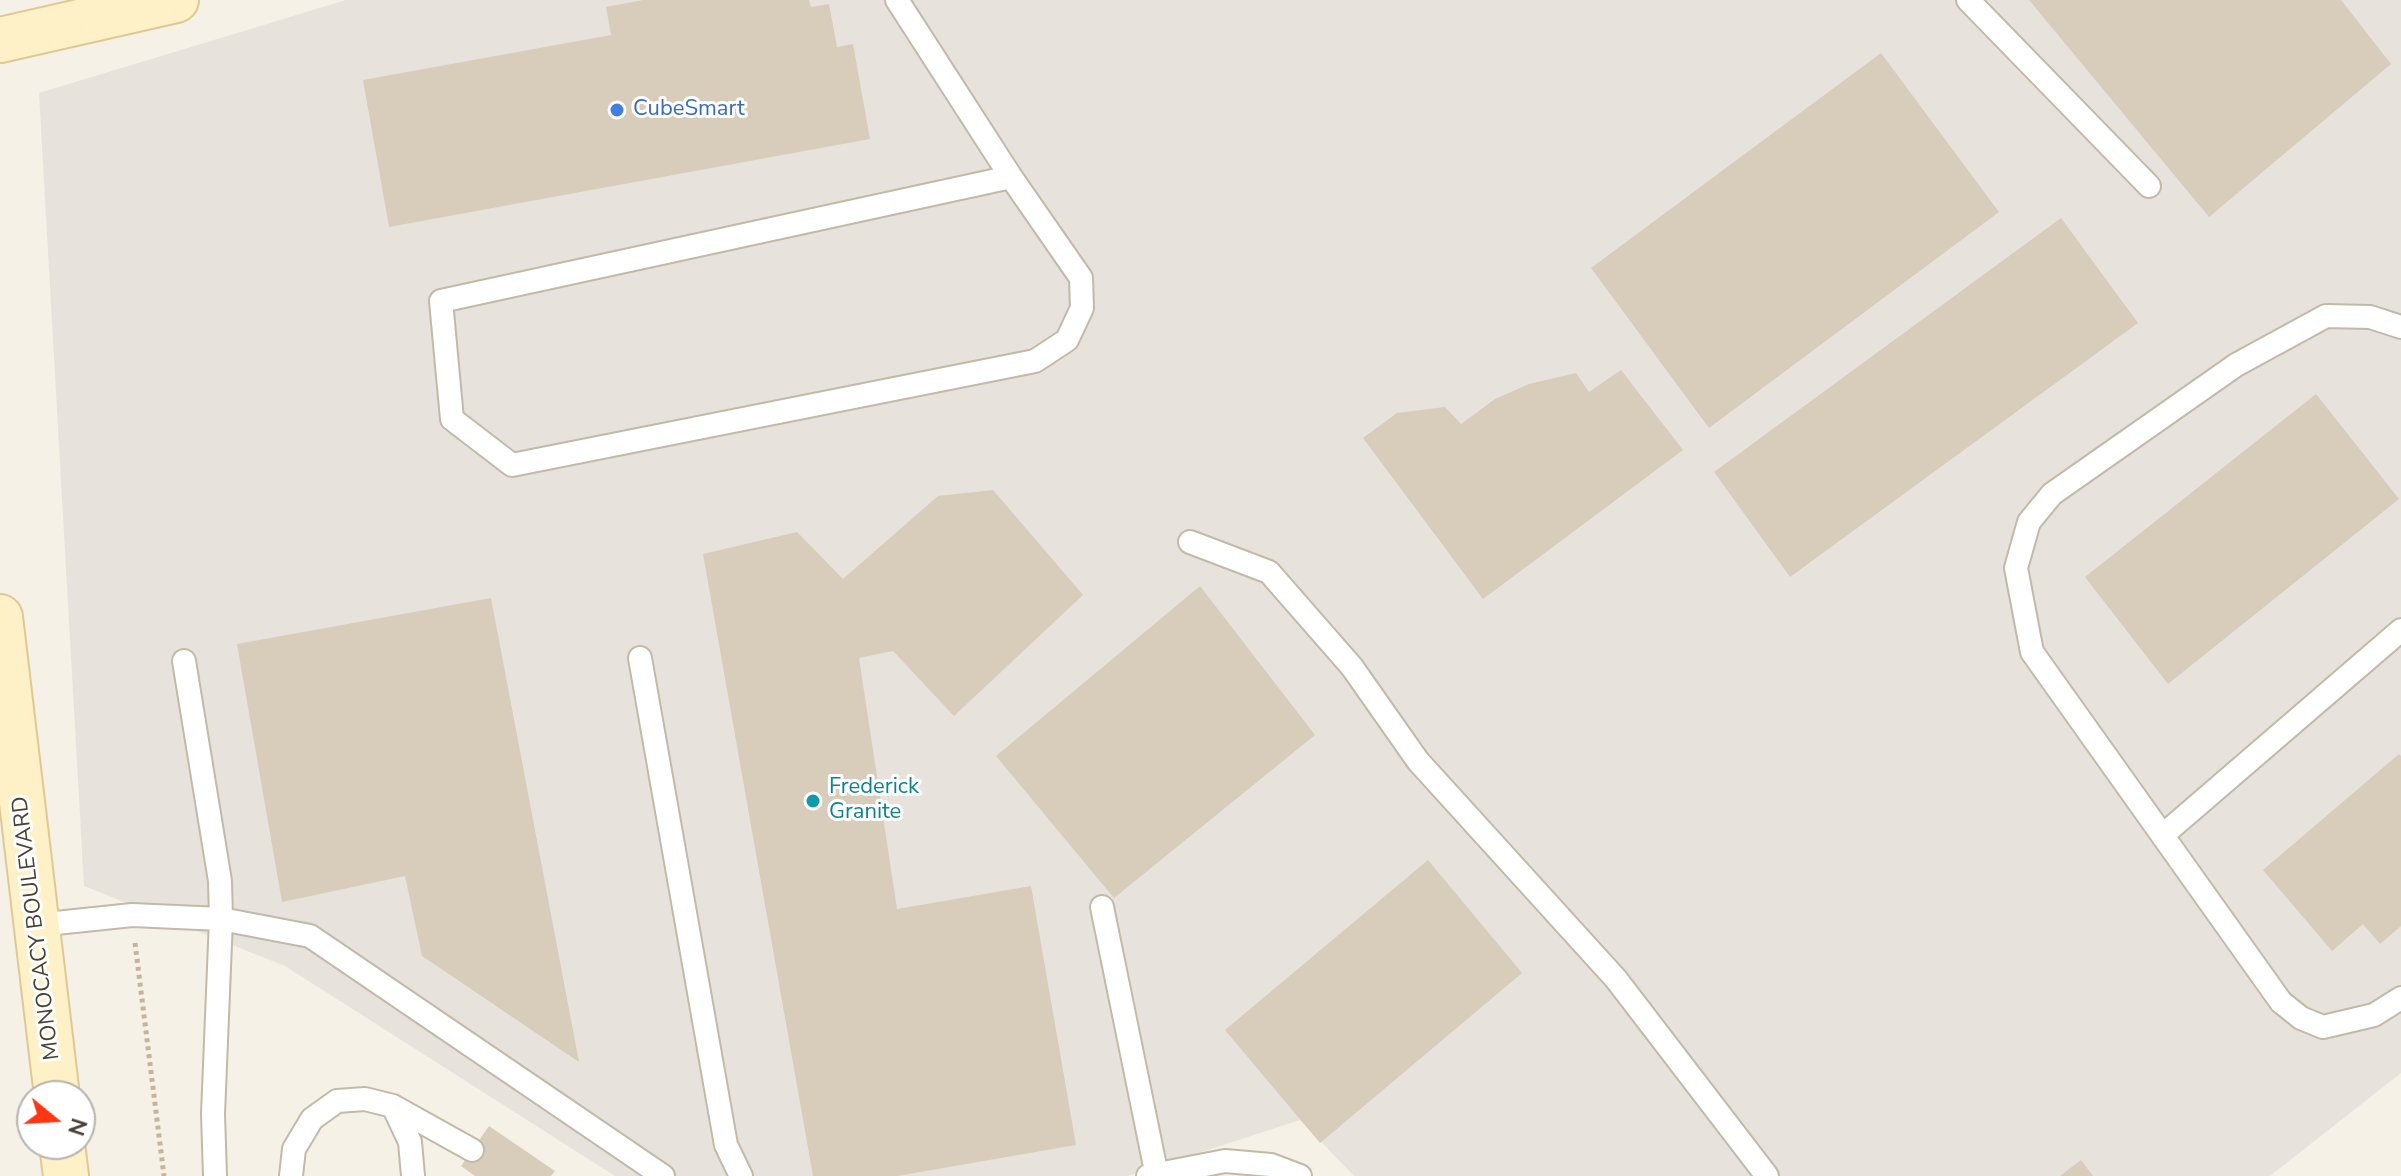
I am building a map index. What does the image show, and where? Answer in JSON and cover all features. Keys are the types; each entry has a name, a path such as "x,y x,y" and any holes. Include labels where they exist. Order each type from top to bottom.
{"main road":[{"path":"0,40 176,0"},
{"name":"MONOCACY BOULEVARD","path":"0,617 55,1080"}],"lane":[{"path":"897,0 1011,177 1081,278 1082,308 1067,340 1035,361 512,465 452,419 441,301 1011,177"},
{"path":"1968,0 2149,186"},
{"path":"2401,327 2370,317 2326,316 2224,373 2052,494 2029,522 2016,568 2032,652 2281,1002 2301,1018 2323,1027 2374,1015 2401,998"},
{"path":"1190,542 1269,572 1352,667 1418,761 1616,979 1767,1176"},
{"path":"2163,835 2401,630"},
{"path":"640,658 726,1145 741,1176"},
{"path":"184,661 220,881 213,1114 215,1176"},
{"path":"1102,907 1154,1176 1225,1161 1271,1165 1300,1176"},
{"path":"37,925 132,915 221,919 310,936 663,1176"},
{"path":"291,1176 294,1149 312,1119 337,1101 365,1099 393,1106 472,1150"},
{"path":"393,1106 410,1142 413,1176"}],"path":[{"path":"132,915 164,1176"}],"shaded area":[{"path":"346,0 2401,0 2401,1073 2270,1176 1354,1176 1300,1120 1128,1176 615,1176 285,966 84,886 39,93"}],"building":[{"name":"CubeSmart","path":"643,0 809,0 811,7 829,4 837,47 853,44 870,139 389,227 363,80 611,35 606,7"},
{"path":"2029,0 2341,0 2391,64 2209,217"},
{"path":"1881,53 1999,212 1709,428 1591,268"},
{"path":"2061,218 2138,323 1790,577 1714,472"},
{"path":"1621,370 1683,450 1483,599 1363,438 1397,413 1445,407 1461,424 1495,399 1529,384 1576,373 1589,392"},
{"path":"2316,394 2399,499 2168,684 2085,577"},
{"name":"Frederick Granite","path":"993,490 1083,595 954,716 893,651 859,658 897,909 1031,886 1076,1145 897,1176 813,1176 703,554 797,532 843,579 938,496"},
{"path":"1200,586 1315,735 1114,898 996,756"},
{"path":"491,598 579,1062 422,956 405,876 282,902 237,644"},
{"path":"2399,754 2401,926 2380,944 2363,924 2332,951 2263,870"},
{"path":"1428,860 1522,973 1320,1143 1225,1030"},
{"path":"489,1126 555,1171 551,1176 475,1176 461,1166"},
{"path":"2081,1160 2093,1176 2060,1176"}],"place":[{"name":"CubeSmart","path":"617,110"},
{"name":"Frederick Granite","path":"813,801"}]}
